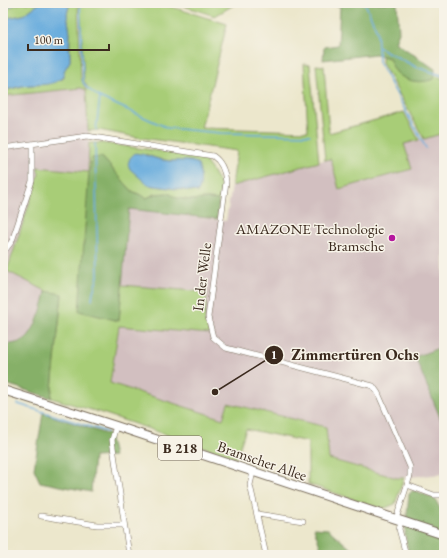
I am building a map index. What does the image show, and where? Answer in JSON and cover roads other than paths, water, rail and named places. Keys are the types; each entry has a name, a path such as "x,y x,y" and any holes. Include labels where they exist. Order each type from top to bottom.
{"main road":[{"name":"Bramscher Allee","path":"3,390 444,535"}],"street":[{"name":"In der Welle","path":"3,148 87,136 213,156 218,159 225,173 226,182 208,318 213,337 226,348 373,386 378,393 410,466 410,476 398,520 398,529 406,555"},
{"path":"3,253 12,241 32,181 32,144"},
{"path":"116,426 112,440 128,555"},
{"path":"253,472 250,484 266,555"},
{"path":"407,485 434,495 444,496"},
{"path":"257,514 304,521"},
{"path":"41,516 97,525 124,525"}],"water":[{"path":"40,3 67,3 69,6 67,14 70,33 70,61 64,71 64,77 54,83 28,85 3,90 3,19 23,15"},
{"path":"135,153 169,161 187,161 197,163 200,178 198,192 148,185 130,169 128,164 130,158"}],"waterway":[{"path":"3,8 16,3"},
{"path":"80,3 83,82 87,88 99,97 168,128 221,133 310,135"},
{"path":"365,3 377,31 379,62 426,148"},
{"path":"378,47 416,67 444,76"},
{"path":"96,130 100,97"},
{"path":"92,300 98,276 95,143"},
{"path":"18,404 107,432"}],"place":[{"name":"AMAZONE Technologie Bramsche","path":"392,238"},
{"name":"Zimmertüren Ochs","path":"215,392"}]}
